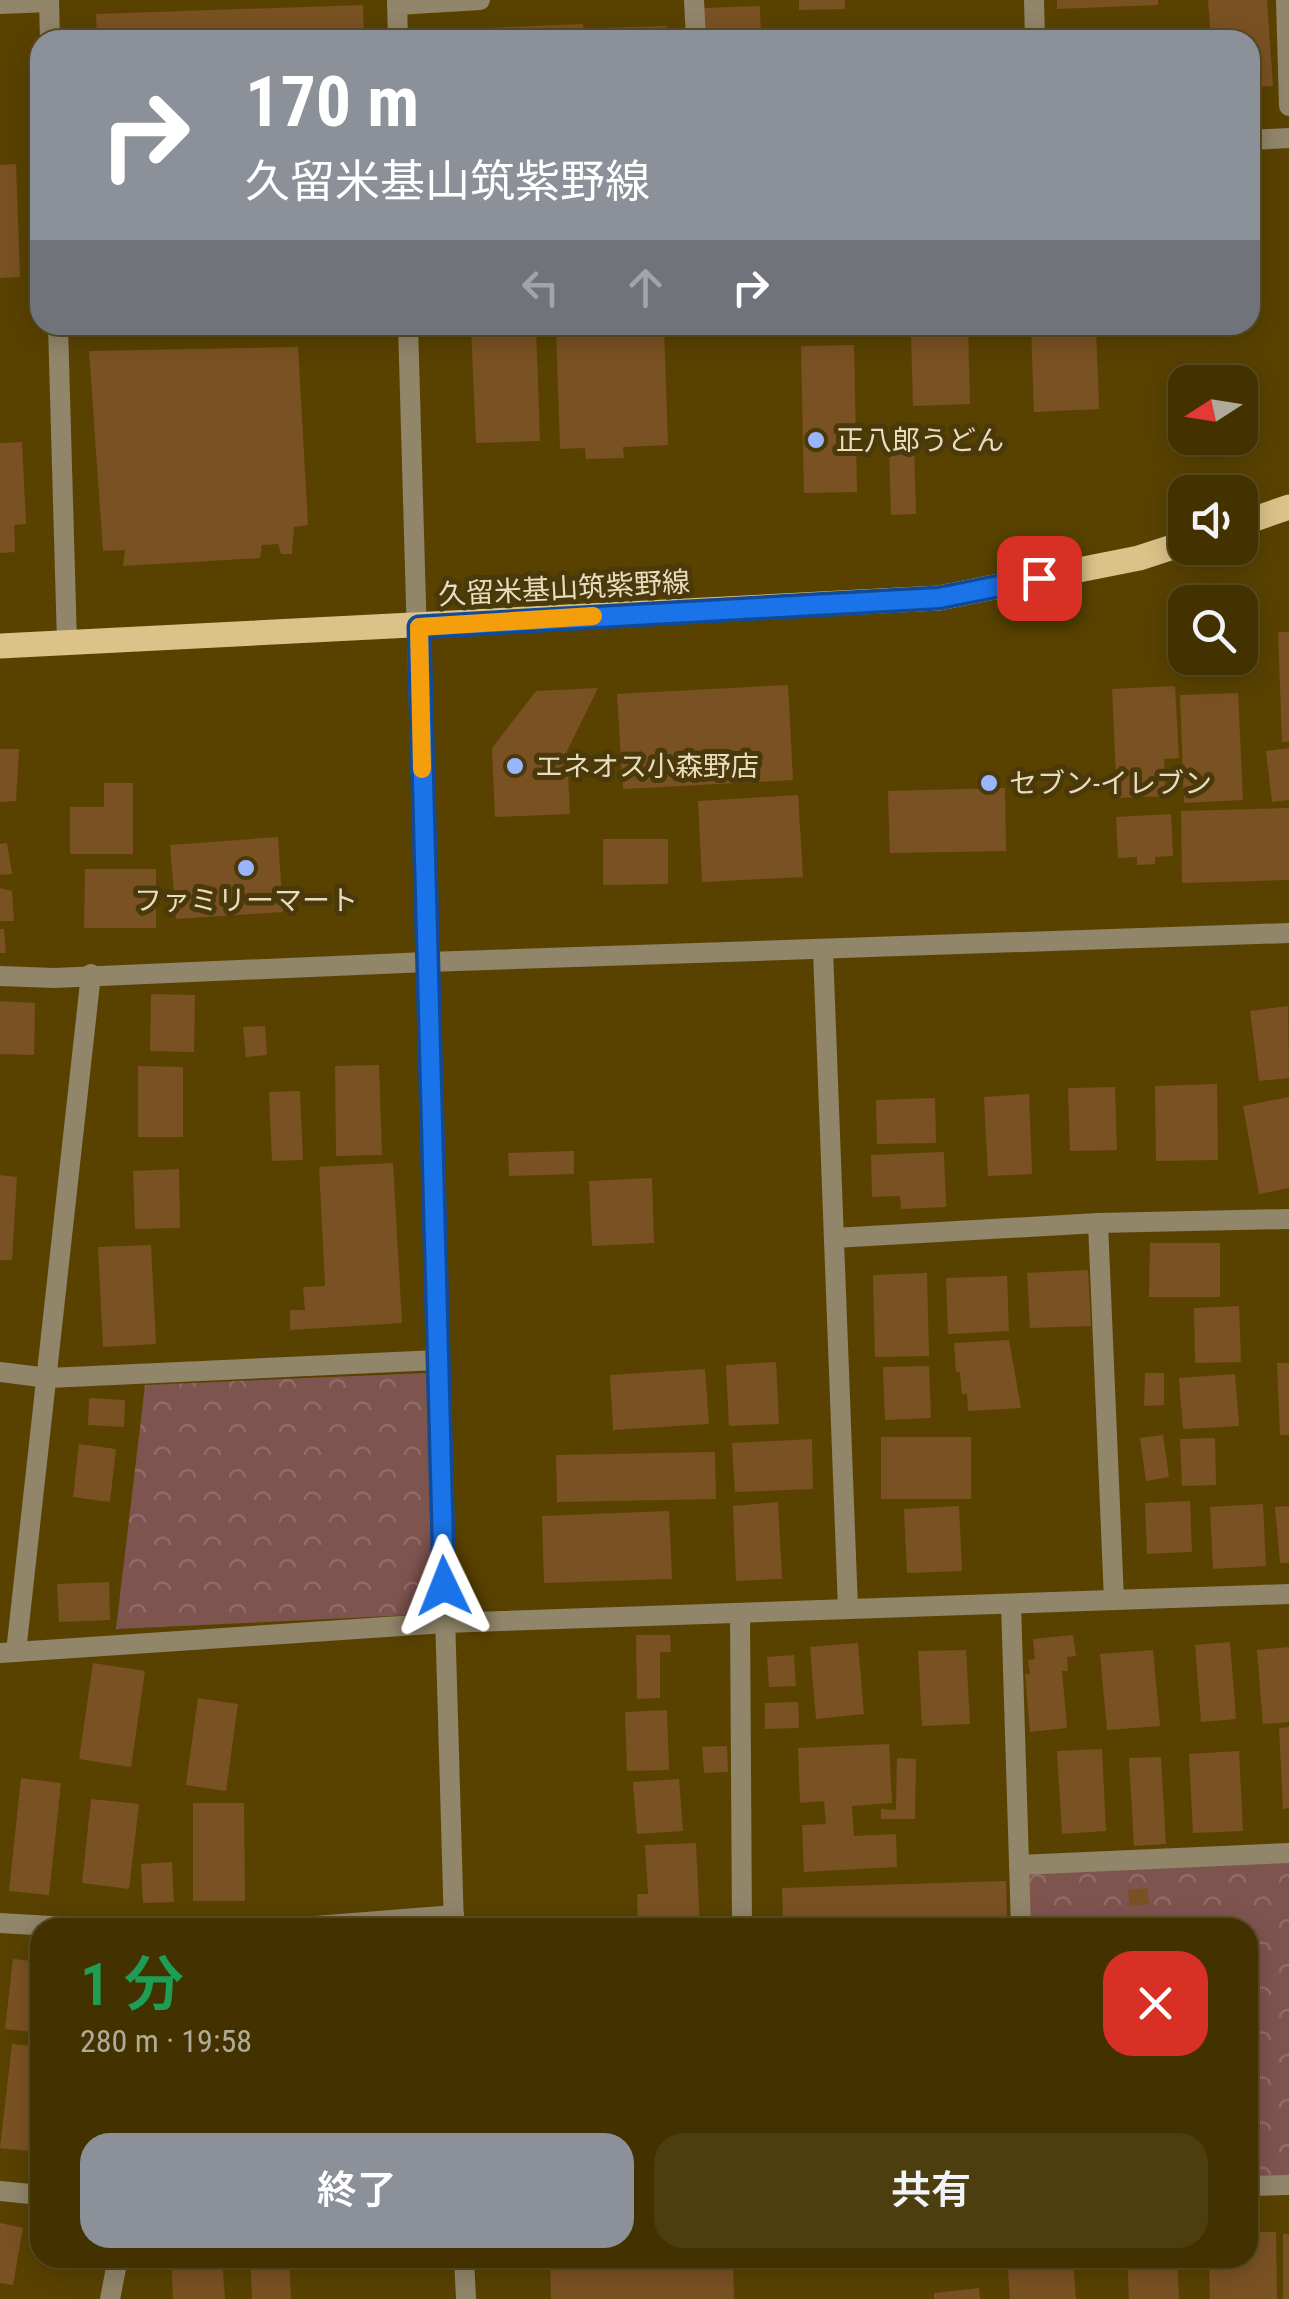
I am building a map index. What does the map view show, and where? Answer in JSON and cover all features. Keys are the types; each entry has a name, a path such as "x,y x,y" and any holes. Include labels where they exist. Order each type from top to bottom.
{"main road":[{"path":"1258,518 1289,507"},
{"name":"久留米基山筑紫野線","path":"0,646 939,598 1140,558 1168,549"}],"street":[{"path":"398,30 397,2 480,0"},
{"path":"694,0 696,30"},
{"path":"1034,0 1035,30"},
{"path":"1286,0 1289,106"},
{"path":"0,4 49,1 50,30"},
{"path":"1260,139 1289,138"},
{"path":"58,335 67,643"},
{"path":"408,335 454,1918"},
{"path":"0,976 1289,933"},
{"path":"824,950 848,1609"},
{"path":"92,974 48,1378 8,1652 445,1623 1289,1594"},
{"path":"834,1238 1098,1223 1289,1219"},
{"path":"1098,1223 1114,1600"},
{"path":"0,1372 48,1378 438,1360"},
{"path":"1011,1604 1022,1918"},
{"path":"740,1613 742,1918"},
{"path":"1019,1865 1289,1854"},
{"path":"0,1923 30,1925"},
{"path":"1258,2186 1289,2185"},
{"path":"0,2191 30,2194"},
{"path":"110,2299 116,2268"},
{"path":"464,2268 466,2299"}],"green space":[{"path":"427,1373 433,1614 116,1629 145,1385"},
{"path":"1289,1862 1289,2179 1258,2180 1258,1918 1030,1918 1028,1874"}],"building":[{"path":"799,0 845,0 845,9 799,10"},
{"path":"1057,0 1158,0 1158,5 1057,9"},
{"path":"1208,0 1267,0 1273,86 1260,87 1260,30 1210,30"},
{"path":"363,5 364,30 97,30 96,14"},
{"path":"760,6 761,30 704,30 703,8"},
{"path":"583,24 583,30 485,30"},
{"path":"667,26 667,30 597,30"},
{"path":"16,164 20,277 0,278 0,165"},
{"path":"471,335 536,335 540,441 476,443"},
{"path":"556,335 664,335 668,445 623,447 624,458 586,459 585,448 560,449"},
{"path":"890,335 968,335 970,404 913,406 911,336"},
{"path":"1031,335 1096,335 1099,409 1034,412"},
{"path":"854,345 857,492 804,493 801,346"},
{"path":"298,347 308,525 294,527 292,554 281,554 278,544 262,545 260,558 123,566 125,550 103,551 89,351"},
{"path":"22,442 26,524 14,525 15,552 0,553 0,443"},
{"path":"914,446 916,514 891,515 889,447"},
{"path":"1278,632 1289,632 1289,742 1282,742"},
{"path":"788,685 793,780 623,789 617,694"},
{"path":"1175,686 1179,758 1164,759 1166,796 1117,798 1112,689"},
{"path":"598,688 567,751 570,814 495,817 492,748 536,691"},
{"path":"1238,693 1243,800 1184,803 1180,695"},
{"path":"1289,748 1289,800 1272,802 1266,751"},
{"path":"0,749 19,749 16,801 0,802"},
{"path":"104,783 133,783 133,854 70,854 70,807 104,807"},
{"path":"1005,788 1006,851 890,853 888,791"},
{"path":"798,795 803,877 702,882 698,801"},
{"path":"1289,808 1289,880 1182,883 1181,811"},
{"path":"1171,814 1173,856 1155,857 1155,864 1137,865 1137,857 1118,858 1116,817"},
{"path":"278,837 283,912 176,919 170,845"},
{"path":"603,839 668,839 668,884 603,885"},
{"path":"7,843 12,874 0,875 0,844"},
{"path":"85,869 156,869 156,928 84,928"},
{"path":"0,888 12,891 14,921 0,921"},
{"path":"0,929 4,929 6,953 0,953"},
{"path":"151,994 195,995 194,1052 150,1051"},
{"path":"0,1001 35,1003 34,1055 0,1054"},
{"path":"1288,1006 1289,1078 1259,1081 1250,1011"},
{"path":"265,1026 267,1055 246,1057 243,1027"},
{"path":"379,1065 382,1155 336,1156 335,1066"},
{"path":"138,1066 183,1067 183,1137 138,1137"},
{"path":"1217,1084 1218,1160 1156,1161 1155,1086"},
{"path":"1115,1087 1117,1150 1070,1151 1068,1088"},
{"path":"300,1091 303,1160 272,1161 269,1092"},
{"path":"1029,1094 1032,1174 988,1176 984,1097"},
{"path":"1289,1097 1289,1188 1259,1194 1243,1106"},
{"path":"935,1098 936,1143 877,1144 876,1100"},
{"path":"574,1151 574,1174 509,1176 508,1153"},
{"path":"944,1152 946,1207 901,1209 900,1196 872,1197 871,1155"},
{"path":"393,1163 402,1323 290,1330 290,1310 305,1310 303,1287 325,1286 319,1167"},
{"path":"179,1169 180,1228 135,1229 133,1171"},
{"path":"0,1175 17,1177 12,1260 0,1260"},
{"path":"652,1178 654,1243 592,1246 589,1181"},
{"path":"1150,1243 1220,1243 1220,1297 1149,1297"},
{"path":"151,1245 156,1344 103,1347 98,1247"},
{"path":"1088,1270 1091,1326 1030,1328 1027,1273"},
{"path":"927,1273 929,1356 875,1357 873,1275"},
{"path":"1007,1276 1009,1331 948,1334 946,1278"},
{"path":"1239,1306 1241,1362 1195,1363 1194,1308"},
{"path":"1009,1340 1021,1408 968,1411 967,1394 962,1394 960,1372 956,1372 954,1343"},
{"path":"776,1362 779,1424 729,1426 726,1365"},
{"path":"1277,1363 1289,1363 1289,1435 1280,1435"},
{"path":"929,1366 931,1418 885,1420 883,1367"},
{"path":"705,1369 709,1424 613,1430 610,1375"},
{"path":"1145,1373 1164,1373 1164,1405 1144,1406"},
{"path":"1235,1374 1239,1426 1183,1429 1179,1378"},
{"path":"89,1398 125,1400 124,1427 88,1425"},
{"path":"1163,1435 1169,1477 1146,1481 1140,1438"},
{"path":"881,1437 971,1437 971,1499 881,1499"},
{"path":"1215,1438 1216,1485 1182,1486 1180,1439"},
{"path":"812,1439 813,1489 735,1492 732,1443"},
{"path":"79,1444 116,1449 110,1502 73,1497"},
{"path":"715,1452 716,1499 557,1502 556,1455"},
{"path":"1190,1501 1192,1552 1147,1554 1145,1503"},
{"path":"778,1502 782,1579 736,1581 733,1506"},
{"path":"1263,1504 1266,1566 1213,1569 1210,1507"},
{"path":"959,1506 962,1571 907,1573 904,1509"},
{"path":"1289,1506 1289,1563 1280,1563 1275,1507"},
{"path":"669,1511 672,1579 544,1583 542,1516"},
{"path":"109,1582 110,1620 59,1622 57,1584"},
{"path":"636,1635 670,1635 671,1652 660,1652 660,1698 637,1699"},
{"path":"1073,1635 1076,1656 1067,1657 1068,1671 1062,1671 1067,1728 1030,1732 1025,1674 1030,1674 1028,1660 1035,1659 1033,1639"},
{"path":"1230,1642 1236,1719 1201,1722 1195,1645"},
{"path":"858,1643 864,1714 816,1719 810,1647"},
{"path":"1289,1647 1289,1722 1263,1724 1257,1650"},
{"path":"966,1650 970,1724 922,1726 918,1651"},
{"path":"1153,1650 1160,1726 1107,1730 1100,1654"},
{"path":"794,1655 796,1686 769,1687 767,1657"},
{"path":"93,1663 145,1671 131,1767 79,1759"},
{"path":"198,1698 238,1704 226,1791 186,1785"},
{"path":"798,1702 799,1728 765,1729 765,1703"},
{"path":"667,1710 669,1770 627,1771 625,1712"},
{"path":"1289,1727 1289,1808 1283,1809 1279,1728"},
{"path":"889,1744 892,1803 852,1806 854,1836 896,1834 897,1867 804,1872 802,1825 826,1824 824,1801 800,1803 798,1748"},
{"path":"727,1746 728,1772 704,1773 702,1747"},
{"path":"1102,1749 1106,1831 1062,1834 1057,1751"},
{"path":"1239,1751 1243,1831 1193,1833 1189,1754"},
{"path":"1161,1757 1166,1844 1134,1846 1129,1758"},
{"path":"897,1758 916,1759 915,1819 881,1819 881,1809 896,1810"},
{"path":"21,1778 61,1783 49,1895 9,1891"},
{"path":"679,1779 683,1831 637,1834 633,1782"},
{"path":"91,1799 139,1804 129,1889 82,1883"},
{"path":"193,1803 244,1803 245,1901 193,1901"},
{"path":"696,1843 700,1918 638,1918 637,1894 648,1894 645,1845"},
{"path":"172,1862 174,1902 143,1903 141,1864"},
{"path":"1006,1881 1007,1917 783,1918 782,1888"},
{"path":"1147,1888 1149,1904 1130,1906 1128,1890"},
{"path":"13,1959 30,1961 30,2032 5,2029"},
{"path":"12,2044 30,2046 30,2151 0,2148"},
{"path":"0,2223 23,2228 13,2285 0,2283"},
{"path":"1258,2232 1276,2232 1277,2299 1210,2299 1209,2268 1258,2268"},
{"path":"1283,2234 1289,2234 1289,2299 1283,2299"},
{"path":"171,2268 223,2268 225,2299 173,2299"},
{"path":"250,2268 289,2268 291,2299 252,2299"},
{"path":"550,2268 733,2268 734,2299 551,2299"},
{"path":"1008,2268 1074,2268 1076,2299 1010,2299"},
{"path":"1127,2268 1177,2268 1179,2299 1129,2299"},
{"path":"979,2288 980,2299 934,2299 934,2293"}],"slow traffic":[{"path":"422,769 419,627 593,616"}],"place":[{"name":"正八郎うどん","path":"816,440"},
{"name":"エネオス小森野店","path":"515,766"},
{"name":"セブン-イレブン","path":"989,783"},
{"name":"ファミリーマート","path":"246,868"}],"route":[{"path":"444,1586 419,627 939,598 1039,578"}]}
